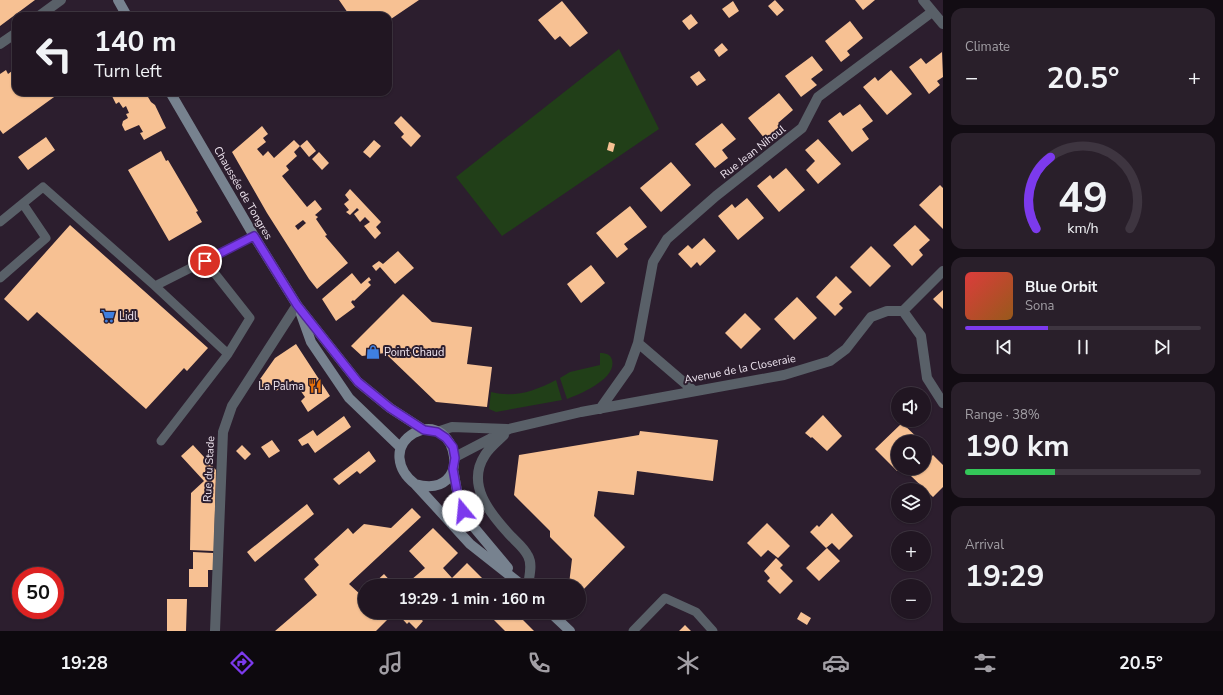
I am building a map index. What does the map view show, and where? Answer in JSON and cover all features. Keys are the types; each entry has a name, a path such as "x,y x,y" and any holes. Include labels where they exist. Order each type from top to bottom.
{"main road":[{"path":"118,0 125,12"},
{"name":"Chaussée de Tongres","path":"172,96 254,236 297,305 358,382 390,408 424,430 437,432"},
{"name":"Chaussée de Tongres","path":"297,305 311,342 349,398 396,441 401,448"},
{"path":"424,430 415,433 407,439 401,448 399,458 401,468 406,477 415,484 470,544 515,579"},
{"path":"415,484 433,486 449,477 453,469 455,458 453,447 446,438 437,432"},
{"path":"453,469 459,502 467,519 518,579"},
{"path":"557,619 570,631"}],"street":[{"path":"44,12 61,0"},
{"path":"923,0 943,24"},
{"name":"Rue Jean Nihoul","path":"600,409 629,368 638,343 653,262 667,239 716,196 802,128 818,97 932,12"},
{"path":"0,44 12,35"},
{"path":"943,271 903,312 921,336 927,378 943,403"},
{"name":"Rue du Stade","path":"215,631 223,432 232,406 297,305"},
{"name":"Avenue de la Closeraie","path":"437,432 452,427 510,429 600,409 784,375 830,361 846,349 870,317 887,311 903,312"},
{"path":"638,343 694,391"},
{"path":"510,429 485,455 479,470 478,485 482,500 490,514 528,556 531,567 529,579"},
{"name":"Avenue de la Closeraie","path":"455,458 510,429"}],"lane":[{"path":"0,222 43,187 155,286 228,354"},
{"path":"0,278 46,238 23,204"},
{"path":"155,286 254,236"},
{"path":"161,441 228,354 250,318 205,261"},
{"path":"633,631 666,598 696,612 713,631"}],"green space":[{"path":"619,49 659,129 502,236 456,177"},
{"path":"600,353 608,354 612,360 612,367 609,373 596,385 567,399 560,378 570,372 600,365"},
{"path":"556,380 562,400 496,412 489,409 491,392 500,394 517,394 533,390"}],"building":[{"path":"0,0 35,0 19,12 12,12 12,17 0,26"},
{"path":"339,0 419,0 392,18 392,12 347,12"},
{"path":"775,0 784,10 777,16 768,6"},
{"path":"855,0 875,0 863,10"},
{"path":"562,1 588,33 570,47 560,36 555,40 538,20"},
{"path":"733,1 739,11 729,18 722,9"},
{"path":"691,14 698,23 689,30 682,21"},
{"path":"850,21 863,38 847,51 850,55 841,62 825,41"},
{"path":"722,43 728,50 719,57 714,50"},
{"path":"942,52 943,77 937,81 940,85 929,94 909,67 921,58 926,64"},
{"path":"812,56 823,70 811,79 817,85 801,97 785,76"},
{"path":"6,70 8,74 12,71 12,96 55,96 3,134 0,130 0,74"},
{"path":"891,70 912,94 887,115 863,87 875,77 878,81"},
{"path":"699,71 706,80 697,86 690,77"},
{"path":"779,93 793,110 778,123 781,126 765,139 748,118"},
{"path":"112,96 147,96 155,105 166,128 144,140 140,133 143,132 139,125 125,131 122,125 123,121 128,118 126,114 129,113 126,106 123,108 119,102 116,104"},
{"path":"860,104 873,121 862,129 869,139 852,152 828,121 840,112 843,116"},
{"path":"401,116 421,136 411,147 401,137 404,134 394,123"},
{"path":"722,123 736,139 722,150 728,158 715,168 695,144"},
{"path":"262,126 268,134 263,138 266,142 257,149 263,156 268,151 274,158 294,140 300,146 294,152 297,156 286,166 289,170 282,176 307,207 315,200 322,209 315,215 318,217 316,219 327,235 325,236 348,263 317,289 267,213 232,152","holes":["303,220 306,223 298,230 295,226"]},
{"path":"46,137 55,150 28,170 18,157"},
{"path":"818,139 841,164 818,184 806,170 815,161 805,150"},
{"path":"307,140 316,151 309,157 300,146"},
{"path":"374,140 381,146 370,158 363,152"},
{"path":"609,142 615,144 613,152 607,150"},
{"path":"161,151 166,161 168,160 198,211 196,212 202,222 169,241 128,170"},
{"path":"319,152 329,163 322,170 312,159"},
{"path":"671,162 691,185 661,212 640,188"},
{"path":"786,168 805,190 779,212 757,186 770,175 773,179"},
{"path":"940,185 943,188 943,229 919,205"},
{"path":"350,189 381,222 376,227 381,233 375,239 364,226 370,222 365,217 360,222 354,214 359,210 357,208 350,215 346,212 349,210 344,204 349,200 345,195"},
{"path":"747,198 764,218 738,240 718,216 732,204 735,208"},
{"path":"630,206 647,227 624,244 628,249 617,258 596,233"},
{"name":"Lidl","path":"70,225 208,348 187,371 184,368 146,409 37,312 28,321 4,299"},
{"path":"915,225 930,240 919,250 923,255 912,266 893,245"},
{"path":"704,238 716,251 700,266 697,262 691,268 678,254 688,245 692,249"},
{"path":"871,246 891,266 870,287 850,267"},
{"path":"398,251 414,268 395,284 380,267 376,271 372,266 379,261 383,264"},
{"path":"591,265 605,283 581,303 567,284"},
{"path":"352,273 361,284 369,277 371,280 368,282 371,285 351,302 355,307 336,321 322,299"},
{"path":"836,276 852,292 839,304 843,308 835,316 816,297"},
{"path":"943,290 943,309 933,299"},
{"path":"403,294 432,322 472,327 467,364 492,367 487,407 436,402 385,353 362,356 351,346"},
{"path":"797,297 817,318 794,340 774,319"},
{"path":"745,313 761,329 741,349 725,333"},
{"path":"296,344 330,396 308,412 301,401 305,397 293,380 276,391 272,385 261,389 258,382 275,358"},
{"path":"823,415 842,436 827,451 812,437 811,438 805,433"},
{"path":"344,416 351,427 315,453 308,443 302,446 298,440 313,430 317,436"},
{"path":"898,427 906,427 915,435 891,435 891,465 875,449"},
{"path":"640,431 718,440 713,481 637,471 634,495 598,491 594,516 625,547 586,587 586,579 570,579 572,559 550,537 550,531 514,495 519,455 639,435"},
{"path":"272,440 280,451 269,458 261,447"},
{"path":"193,445 216,470 214,551 190,550 191,493 204,481 181,456"},
{"path":"242,445 251,454 245,460 236,451"},
{"path":"369,451 376,461 360,474 357,471 339,485 333,479"},
{"path":"933,455 943,465 943,487 933,497 931,495 931,483 918,483 911,476 931,475 931,457"},
{"path":"307,504 314,514 255,562 247,552"},
{"path":"412,508 421,517 349,584 358,592 358,619 388,619 376,631 275,631 317,595 304,579 319,565 314,559 348,528 353,534 364,524 391,528"},
{"path":"832,513 853,536 839,550 832,543 826,548 810,532 817,525 819,527"},
{"path":"767,523 790,546 778,558 768,550 761,557 747,543"},
{"path":"433,528 458,553 443,568 452,578 412,579 425,568 409,551"},
{"path":"827,548 840,561 819,581 806,568"},
{"path":"193,552 213,553 213,570 208,570 208,587 189,587 189,569 193,569"},
{"path":"776,558 783,565 780,568 793,581 780,594 767,581 770,578 764,571"},
{"path":"467,563 483,579 453,579 452,578"},
{"path":"384,574 389,579 379,579"},
{"path":"167,599 187,599 186,631 167,631"},
{"path":"801,612 811,618 807,625 797,619"},
{"path":"402,619 421,619 423,621 416,629 409,622 407,624"},
{"path":"493,619 522,619 534,631 505,631"},
{"path":"685,625 691,631 679,631"}],"place":[{"name":"Lidl","path":"108,316"},
{"name":"Point Chaud","path":"373,352"},
{"name":"La Palma","path":"315,386"}],"route":[{"path":"205,261 254,236 297,305 358,382 390,408 424,430 437,432 446,438 453,447 455,463 453,469 459,502 463,511"}]}
